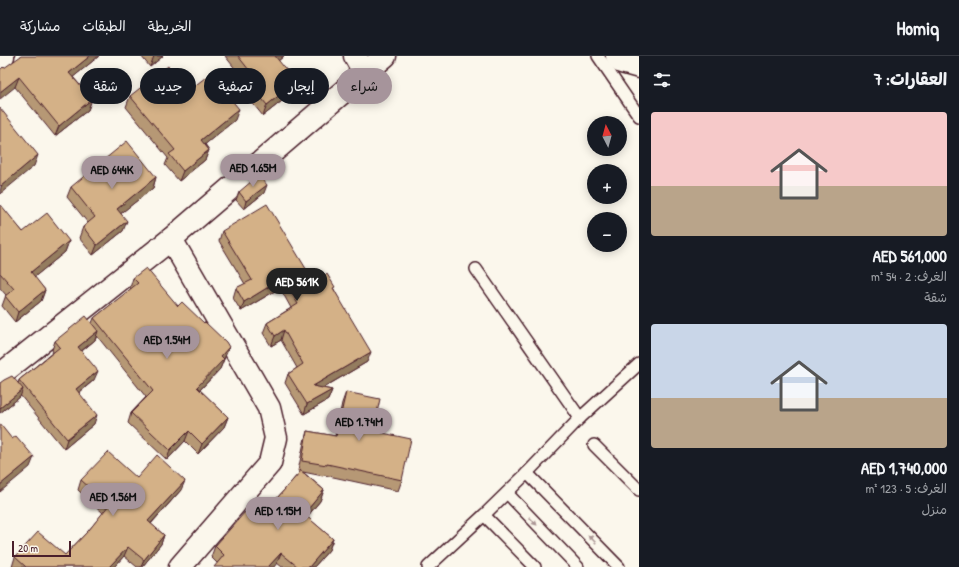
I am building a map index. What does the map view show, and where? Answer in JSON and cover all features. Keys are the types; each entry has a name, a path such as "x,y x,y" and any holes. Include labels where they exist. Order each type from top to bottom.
{"street":[{"path":"0,375 171,239 360,65 385,56"},
{"path":"617,56 621,62 639,66"},
{"path":"171,239 269,408 276,438 270,463 180,567"}],"lane":[{"path":"598,56 639,116"},
{"path":"476,269 580,418"},
{"path":"428,567 527,473 580,418 639,364"},
{"path":"594,445 639,490"},
{"path":"527,473 619,567"},
{"path":"506,493 578,567"},
{"path":"484,515 535,567"}],"building":[{"path":"21,56 90,56 69,73 80,85 80,104 86,104 59,126 19,77 0,92 0,70 3,67 4,68"},
{"path":"238,56 275,56 285,68 274,68 274,99 267,105 266,68 247,68"},
{"path":"204,79 204,104 235,104 239,109 201,140 209,150 183,171 169,154 175,150 132,98 132,94 140,88 140,104 196,104 196,85"},
{"path":"0,108 38,155 1,186 0,185"},
{"path":"127,141 156,177 117,209 127,221 97,245 83,227 95,217 71,187"},
{"path":"259,175 267,185 246,201 239,192"},
{"path":"267,204 314,282 327,274 335,287 333,288 371,352 313,386 332,390 307,404 288,374 303,364 284,330 275,336 267,323 298,304 283,278 244,302 236,288 252,280 222,231"},
{"path":"1,205 23,232 47,213 69,241 31,272 45,290 18,312 5,296 14,289 0,273"},
{"path":"146,268 178,306 182,302 226,342 229,347 221,356 224,359 197,387 228,417 202,444 189,431 170,450 131,413 153,391 94,318 138,283 133,278"},
{"path":"86,316 98,331 78,347 98,371 76,389 97,415 67,439 19,380 60,347 55,341"},
{"path":"12,376 23,389 0,408 0,383"},
{"path":"346,392 380,399 373,431 411,439 402,480 327,464 302,461 307,431 336,436"},
{"path":"0,424 12,439 16,436 34,457 0,485"},
{"path":"108,452 137,478 157,455 185,481 148,521 164,535 144,560 128,547 109,567 26,567 15,557 38,532 65,555 89,530 109,505 81,480"},
{"path":"300,470 324,490 304,514 333,539 309,567 298,567 281,553 268,567 214,567 224,555 215,546 245,512 256,522 300,472"}]}
